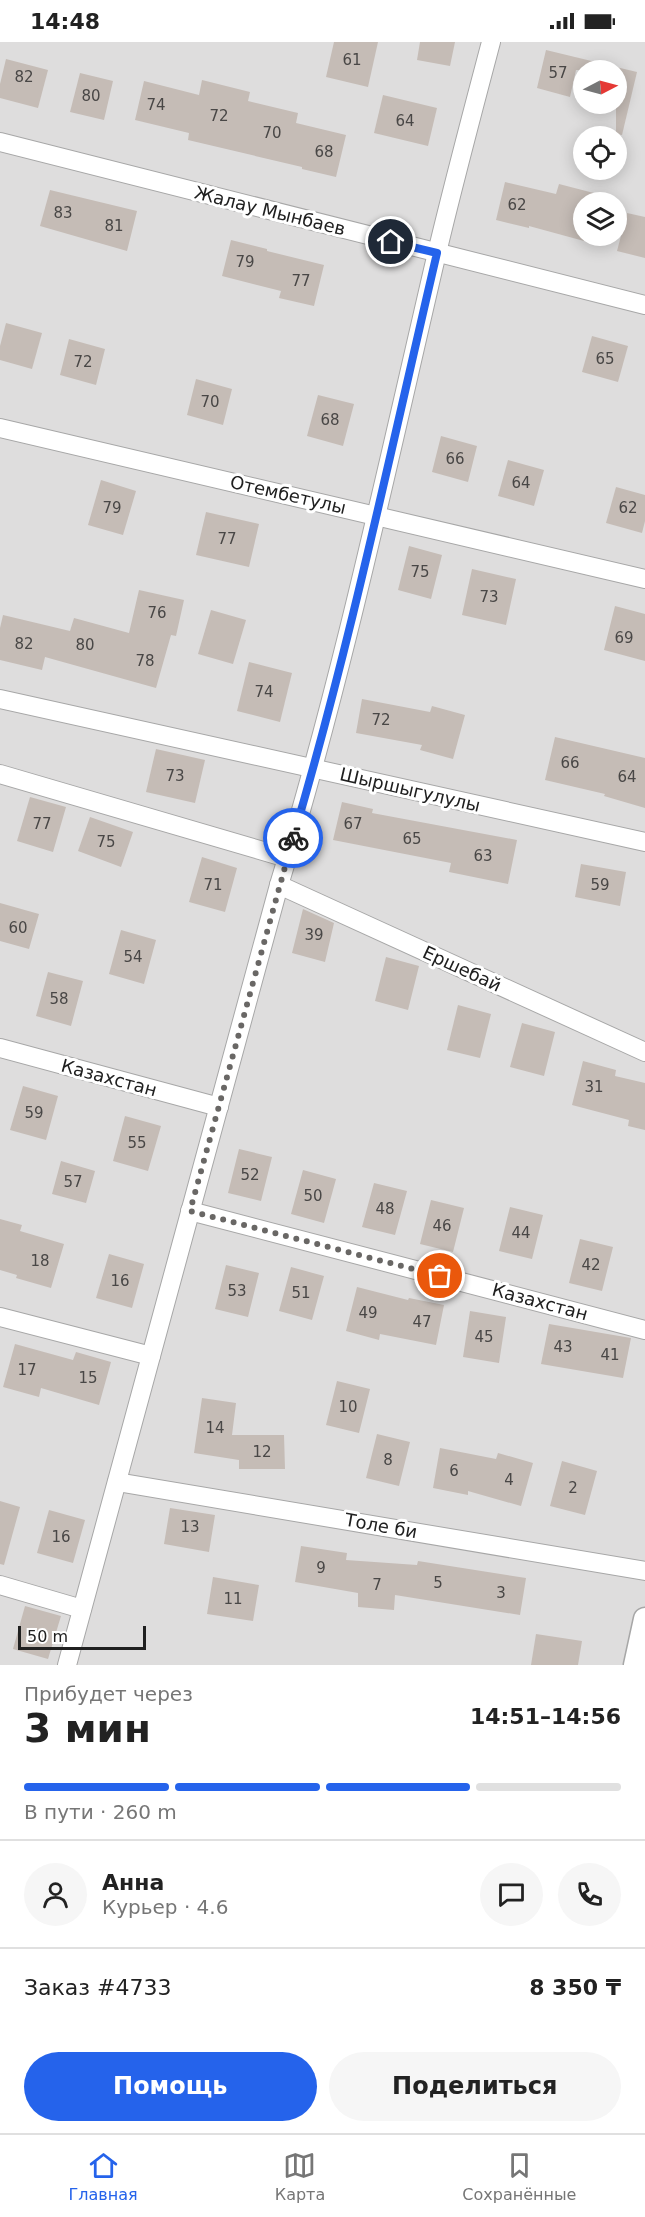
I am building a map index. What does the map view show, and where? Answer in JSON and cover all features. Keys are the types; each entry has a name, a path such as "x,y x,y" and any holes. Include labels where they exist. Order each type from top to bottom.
{"street":[{"path":"67,1665 279,885 314,768 437,253 491,42"},
{"name":"Жалау Мынбаев","path":"0,142 645,305"},
{"name":"Отембетулы","path":"0,428 645,579"},
{"name":"Шыршыгулулы","path":"0,699 645,842"},
{"path":"0,774 287,858"},
{"name":"Ершебай","path":"279,885 645,1052"},
{"name":"Казахстан","path":"0,1048 219,1107"},
{"name":"Казахстан","path":"190,1211 645,1330"},
{"path":"0,1317 151,1356"},
{"name":"Толе би","path":"117,1482 645,1571"},
{"path":"0,1585 82,1609"},
{"path":"635,1665 645,1619"}],"shaded area":[{"path":"0,42 645,42 645,1665 0,1665"}],"building":[{"path":"334,42 378,42 368,87 326,77"},
{"path":"420,42 455,42 450,66 417,60"},
{"path":"546,50 587,60 573,60 573,84 570,97 537,88"},
{"path":"6,59 48,70 38,108 0,98 0,84"},
{"path":"627,70 637,72 627,114"},
{"path":"80,73 113,81 104,120 70,112"},
{"path":"202,80 250,92 248,101 298,113 296,123 346,135 336,177 188,140 189,133 135,120 144,81 199,95"},
{"path":"383,95 437,108 428,146 374,133"},
{"path":"616,114 627,114 624,126 616,126"},
{"path":"505,182 556,194 559,184 590,192 573,192 573,238 496,220"},
{"path":"50,190 137,211 127,251 40,226"},
{"path":"627,213 645,217 645,258 617,251 618,246 627,246"},
{"path":"231,240 324,265 314,306 279,298 281,291 222,276"},
{"path":"6,323 42,333 32,369 0,360 0,346"},
{"path":"592,336 628,346 618,382 582,372"},
{"path":"69,339 105,349 96,385 60,375"},
{"path":"196,379 232,389 223,425 187,415"},
{"path":"318,395 354,404 343,446 307,436"},
{"path":"441,436 477,446 468,482 432,472"},
{"path":"508,460 544,470 534,506 498,496"},
{"path":"101,480 136,491 123,535 88,525"},
{"path":"616,487 645,495 645,521 642,533 606,523"},
{"path":"206,512 259,524 249,567 196,555"},
{"path":"409,546 442,555 431,599 398,590"},
{"path":"472,569 516,579 506,625 462,615"},
{"path":"139,590 184,600 176,636 171,635 156,688 45,657 42,670 0,660 0,628 3,615 70,631 74,618 129,633"},
{"path":"615,606 645,614 645,661 604,650"},
{"path":"211,610 246,620 233,664 198,654"},
{"path":"249,662 292,673 280,722 237,711"},
{"path":"362,699 430,712 432,706 465,715 453,759 420,750 422,745 356,733"},
{"path":"555,737 645,758 645,808 604,796 605,794 545,780"},
{"path":"156,749 205,760 195,803 146,792"},
{"path":"30,797 66,807 53,852 17,841"},
{"path":"342,802 373,809 372,813 517,840 508,884 449,872 451,863 333,840"},
{"path":"90,817 133,832 121,867 78,851"},
{"path":"202,857 237,868 225,912 189,902"},
{"path":"581,864 626,872 620,906 575,897"},
{"path":"0,903 39,914 29,949 0,941"},
{"path":"303,909 334,923 325,962 292,953"},
{"path":"121,930 156,940 144,984 109,974"},
{"path":"386,957 419,966 408,1010 375,1001"},
{"path":"48,972 83,981 71,1026 36,1016"},
{"path":"458,1005 491,1014 480,1058 447,1050"},
{"path":"522,1023 555,1032 544,1076 510,1067"},
{"path":"583,1061 616,1070 615,1076 645,1083 645,1130 628,1126 629,1120 572,1105"},
{"path":"23,1086 58,1096 46,1140 10,1130"},
{"path":"125,1116 161,1126 148,1171 113,1161"},
{"path":"239,1149 272,1157 261,1201 228,1193"},
{"path":"61,1161 95,1171 86,1203 52,1194"},
{"path":"303,1170 336,1179 324,1223 291,1214"},
{"path":"374,1183 407,1191 395,1235 362,1227"},
{"path":"431,1200 464,1208 453,1252 420,1244"},
{"path":"510,1207 543,1215 532,1259 499,1251"},
{"path":"0,1219 22,1225 20,1231 64,1244 51,1288 16,1278 17,1275 0,1270"},
{"path":"580,1239 613,1247 602,1291 569,1283"},
{"path":"109,1254 144,1264 132,1308 96,1298"},
{"path":"226,1265 259,1273 248,1317 215,1309"},
{"path":"291,1267 324,1276 312,1320 279,1311"},
{"path":"357,1287 408,1300 409,1298 444,1305 436,1345 380,1334 379,1340 346,1331"},
{"path":"470,1311 506,1317 499,1363 463,1357"},
{"path":"549,1324 631,1338 623,1378 541,1364"},
{"path":"15,1344 73,1360 76,1352 111,1362 99,1405 41,1388 39,1397 3,1387"},
{"path":"337,1381 370,1389 359,1433 326,1425"},
{"path":"202,1398 236,1403 232,1435 284,1435 285,1469 239,1469 239,1460 194,1453"},
{"path":"377,1434 410,1442 399,1486 366,1478"},
{"path":"440,1448 496,1459 498,1453 533,1463 521,1506 468,1491 468,1495 433,1488"},
{"path":"562,1461 597,1471 585,1515 550,1506"},
{"path":"0,1501 20,1507 4,1565 0,1564"},
{"path":"170,1508 215,1515 209,1552 164,1544"},
{"path":"49,1510 85,1520 73,1563 37,1553"},
{"path":"301,1546 347,1553 346,1560 417,1565 418,1561 526,1578 520,1615 395,1595 394,1610 358,1607 358,1593 295,1582"},
{"path":"213,1577 259,1585 253,1621 207,1614"},
{"path":"25,1606 61,1616 48,1659 13,1649"},
{"path":"536,1634 582,1641 578,1665 531,1665"}],"way so far":[{"path":"293,838 190,1211 440,1276"}],"route":[{"path":"293,838 314,768 437,253 391,242"}]}
